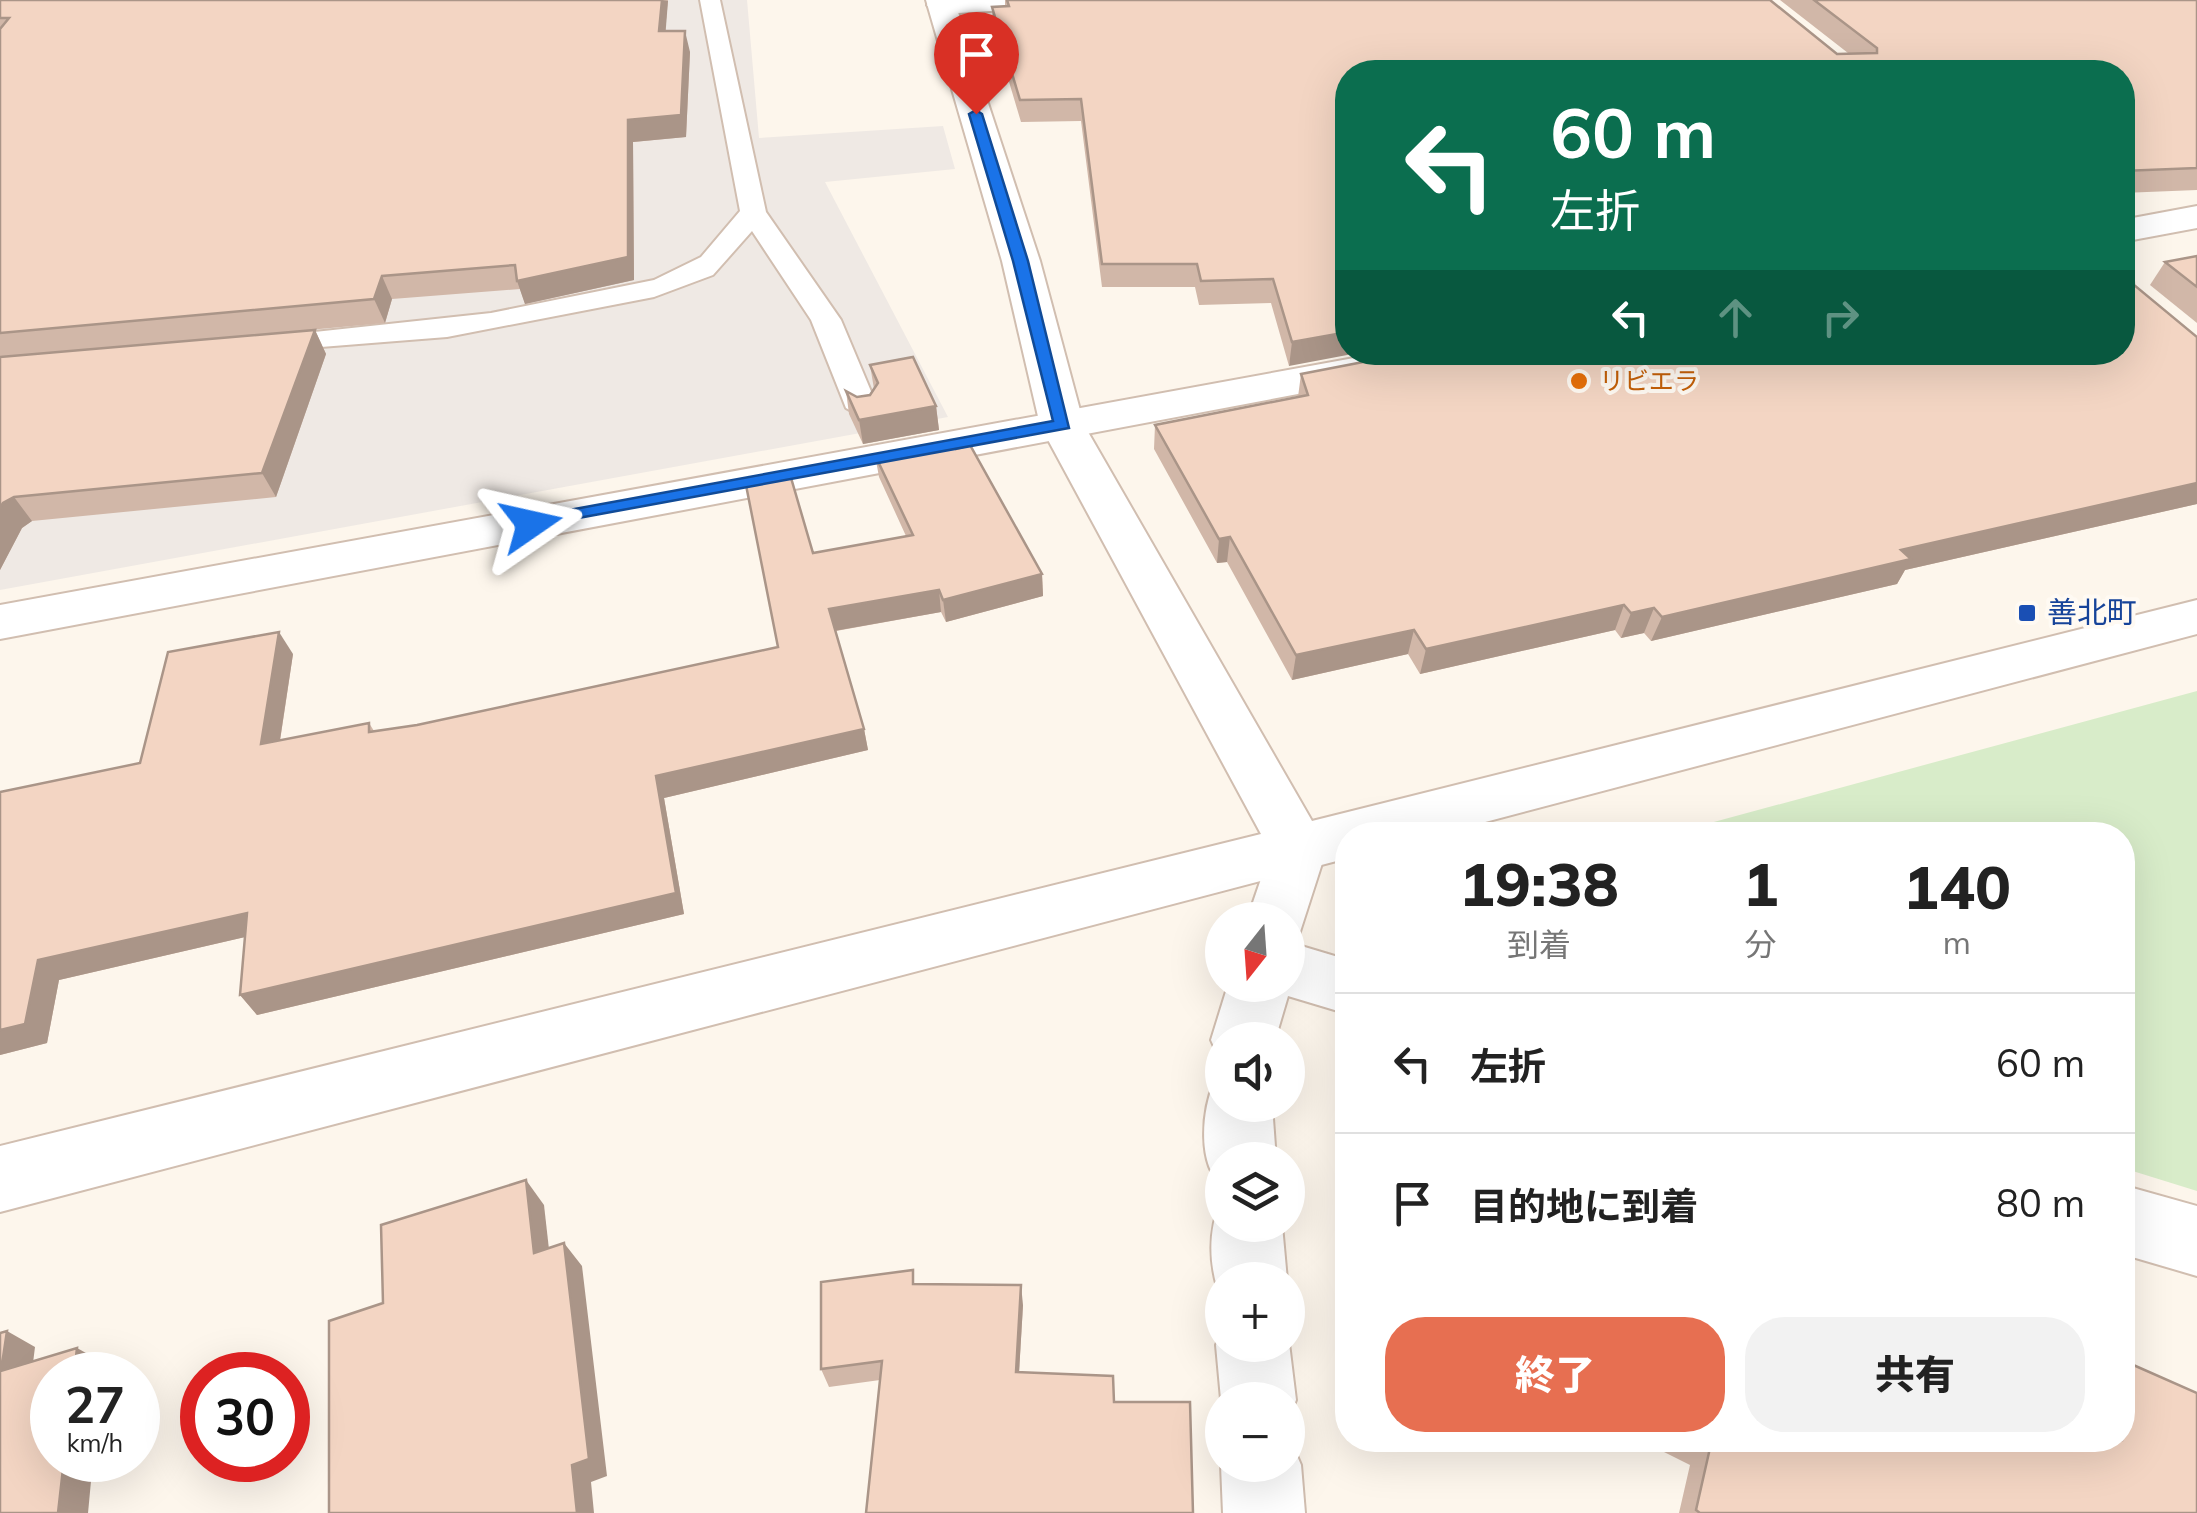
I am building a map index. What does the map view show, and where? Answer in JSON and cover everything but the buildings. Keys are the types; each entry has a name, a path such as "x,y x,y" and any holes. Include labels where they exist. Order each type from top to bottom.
{"street":[{"path":"1020,0 941,2 1020,261 1062,424 1332,840"},
{"path":"2135,229 2197,217"},
{"path":"0,622 1386,365"},
{"path":"1402,822 2197,617"},
{"path":"1290,902 1332,840"},
{"path":"0,1179 1332,840"},
{"path":"1305,974 1335,983"},
{"path":"2135,1223 2197,1242"},
{"path":"1262,1482 1264,1513"}],"lane":[{"path":"710,0 752,212 826,320 862,408"},
{"path":"234,350 428,332 548,314 677,282 720,254 752,212"}],"shaded area":[{"path":"0,0 747,0 759,138 943,126 955,169 825,182 948,417 0,590"}],"green space":[{"path":"2197,691 2197,1191 2135,1172 2135,822 1714,822"}],"place":[{"name":"リビエラ","path":"1579,381"},
{"name":"善北町","path":"2027,613"}],"route":[{"path":"531,524 1062,424 1020,261 976,114"}]}
